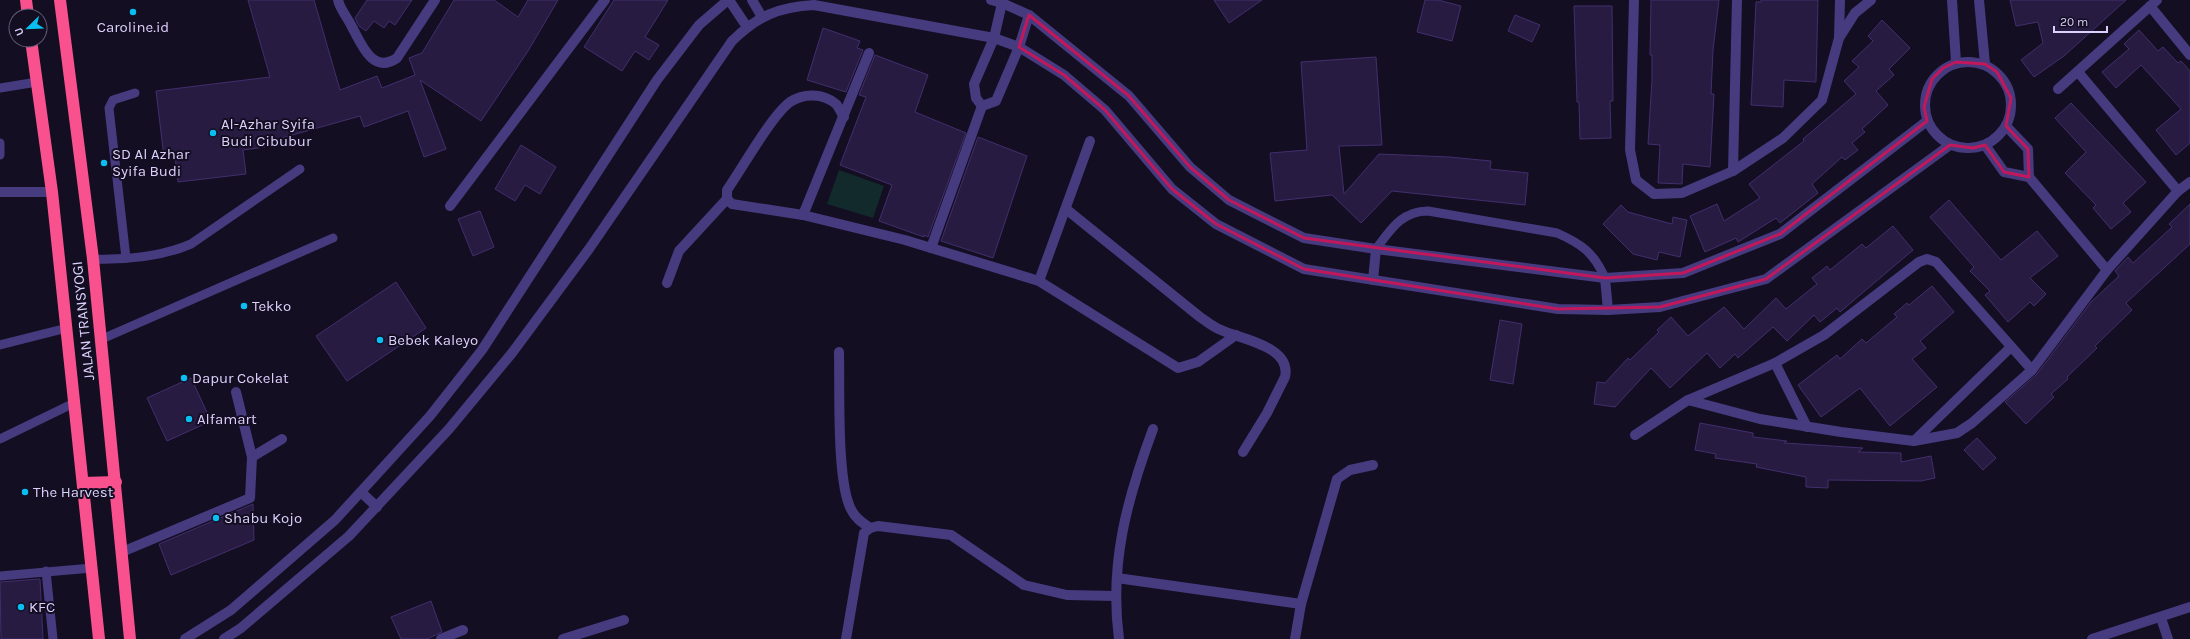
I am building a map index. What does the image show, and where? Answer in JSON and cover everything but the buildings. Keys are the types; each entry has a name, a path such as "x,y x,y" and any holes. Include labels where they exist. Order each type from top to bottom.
{"highway":[{"name":"JALAN TRANSYOGI","path":"60,0 102,339 130,639"},
{"name":"JALAN TRANSYOGI","path":"32,48 52,192 99,639"},
{"path":"83,483 116,482"}],"street":[{"path":"338,0 366,53 382,63 388,63 396,58 435,0"},
{"path":"450,206 605,0"},
{"path":"185,639 231,610 335,520 362,493 430,416 482,350 657,80 699,25 728,0 747,27"},
{"path":"752,0 762,17"},
{"path":"991,0 1030,15 1129,96 1190,167 1229,200 1304,238 1376,249 1605,278 1683,273 1780,234 1927,121"},
{"path":"1634,0 1630,150 1636,180 1654,194 1682,193 1733,171 1783,138 1822,100 1839,38 1840,0"},
{"path":"1733,171 1737,0"},
{"path":"1839,38 1855,13 1871,0"},
{"path":"1952,0 1956,62"},
{"path":"1979,0 1985,64"},
{"path":"982,106 976,98 974,84 994,38 1002,3"},
{"path":"2058,88 2078,72 2153,3 2190,55"},
{"path":"224,639 241,628 349,536 449,429 512,353 589,249 719,59 747,27 762,17 791,7 814,5 994,38 1019,47 1064,75 1105,110 1172,189 1216,224 1304,269 1558,309 1608,310 1660,307 1766,279 1950,145"},
{"path":"982,106 996,101 1019,47 1030,15"},
{"path":"803,214 869,53"},
{"path":"1970,61 1985,64 1997,72 2006,84 2009,91 2011,98 2011,112 2006,126 1997,137 1985,145 1974,148 1950,145 1937,135 1927,121 1924,107 1926,92 1932,79 1943,68 1956,62 1970,61"},
{"path":"2078,72 2178,191"},
{"path":"667,283 680,251 727,199 727,190 773,123 790,103 804,96 824,96 837,104 844,117"},
{"path":"931,248 982,106"},
{"path":"2006,126 2028,149 2029,177 2107,270"},
{"path":"1039,281 1090,141"},
{"path":"1985,145 2004,172 2029,177"},
{"path":"1688,400 1760,419 1807,427 1914,440 1957,433 1972,423 2032,370 2107,270 2178,191 2190,182"},
{"path":"0,192 52,192"},
{"path":"727,199 732,204 803,214 931,248 1039,281 1178,368 1198,362 1236,335"},
{"path":"1066,209 1200,317 1220,330 1274,350 1282,359 1286,373 1267,413 1243,452"},
{"path":"1373,280 1376,249"},
{"path":"1635,436 1688,400 1775,363 1824,335 1919,262 1927,259 1936,262 2032,370"},
{"path":"1605,278 1608,310"},
{"path":"1914,440 2011,347"},
{"path":"839,352 844,487 851,511 870,528"},
{"path":"1775,363 1807,427"},
{"path":"122,552 246,500 251,494 252,456 236,392"},
{"path":"1119,639 1115,596 1119,544 1134,481 1153,429"},
{"path":"252,456 282,439"},
{"path":"1295,639 1301,604 1337,479 1350,470 1372,465"},
{"path":"362,493 377,507"},
{"path":"846,639 864,533 870,528 878,526 951,535 1024,585 1067,595 1115,596"},
{"path":"1117,578 1301,604"},
{"path":"2092,639 2161,618 2190,607"},
{"path":"2161,618 2168,639"},
{"path":"563,639 624,620"},
{"path":"441,639 463,630"}],"lane":[{"path":"0,88 37,82"},
{"path":"126,258 109,108 113,100 135,93"},
{"path":"0,144 0,155"},
{"path":"93,259 157,255 174,251 191,244 300,169"},
{"path":"1376,249 1402,218 1419,211 1428,211 1557,233 1574,240 1598,261 1605,278"},
{"path":"102,339 333,238"},
{"path":"0,344 67,328"},
{"path":"0,439 74,403"},
{"path":"0,576 92,568"},
{"path":"46,571 53,639"}],"highlighted area":[{"path":"1029,15 1129,96 1190,167 1229,200 1304,238 1376,249 1605,278 1683,273 1780,234 1927,121 1924,107 1932,79 1943,68 1956,62 1985,64 1997,72 2011,98 2006,126 2028,149 2029,177 2004,172 1985,145 1973,148 1950,145 1766,279 1660,307 1558,309 1304,269 1216,224 1172,189 1105,110 1064,75 1019,47"}],"green space":[{"path":"839,170 884,186 873,218 827,204"}],"place":[{"name":"Caroline.id","path":"133,12"},
{"name":"Al-Azhar Syifa Budi Cibubur","path":"213,133"},
{"name":"SD Al Azhar Syifa Budi","path":"104,163"},
{"name":"Tekko","path":"244,306"},
{"name":"Bebek Kaleyo","path":"380,340"},
{"name":"Dapur Cokelat","path":"184,378"},
{"name":"Alfamart","path":"189,419"},
{"name":"The Harvest","path":"25,492"},
{"name":"Shabu Kojo","path":"216,518"},
{"name":"KFC","path":"21,607"}]}
